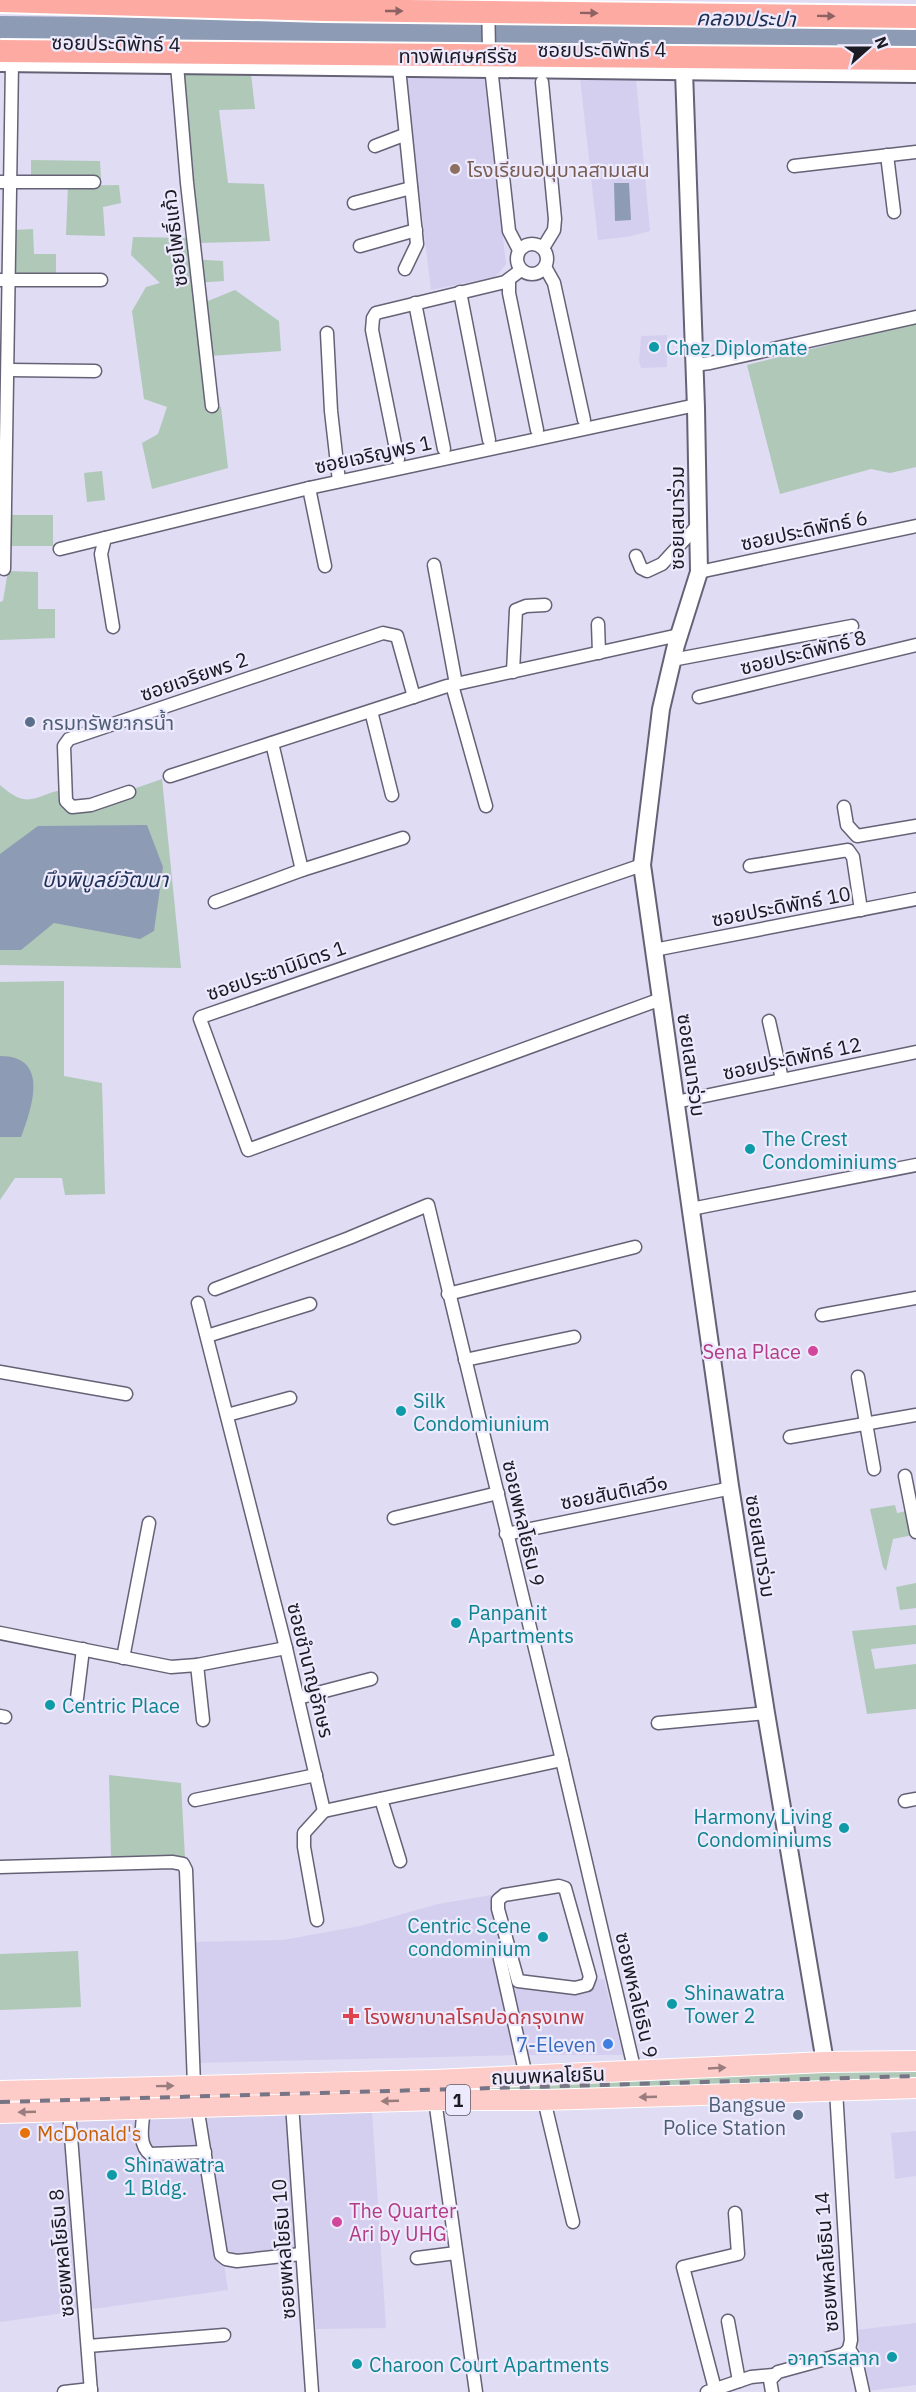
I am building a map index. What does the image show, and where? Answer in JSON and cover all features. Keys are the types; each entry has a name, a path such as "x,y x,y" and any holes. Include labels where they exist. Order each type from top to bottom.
{"highway":[{"path":"0,1 323,10 916,17"},
{"name":"ทางพิเศษศรีรัช","path":"4,59 916,59"}],"main road":[{"name":"ถนนพหลโยธิน","path":"0,2091 526,2076 825,2062 916,2061"},
{"path":"290,2082 292,2104"},
{"path":"113,2087 114,2109"},
{"name":"ถนนพหลโยธิน","path":"0,2113 435,2100 544,2100 916,2088"},
{"path":"68,2089 69,2111"}],"street":[{"path":"488,0 489,49 509,231 519,250 517,262 521,270 533,274 545,267 547,257 543,248 530,243 519,250"},
{"path":"4,59 5,280 9,370 3,456 4,569"},
{"name":"ซอยประดิพัทธ์ 4","path":"4,59 177,65 916,74"},
{"name":"ซอยโพธิ์แก้ว","path":"177,65 187,183 212,406"},
{"path":"399,68 404,135 417,244 405,269"},
{"name":"ซอยเสนาร่วม","path":"684,70 696,405 699,572 672,660 662,708 642,865 730,1486 825,2062"},
{"path":"542,82 555,219 554,231 543,248"},
{"path":"375,146 404,135"},
{"path":"794,166 916,152"},
{"path":"887,155 894,212"},
{"path":"5,182 94,182"},
{"path":"354,203 411,188"},
{"path":"360,246 416,230"},
{"path":"545,267 554,283 584,420"},
{"path":"398,459 372,330 376,313 509,280 521,270"},
{"path":"5,280 101,280"},
{"path":"509,280 508,293 537,430"},
{"path":"460,292 489,440"},
{"path":"415,303 444,449"},
{"path":"694,365 733,359 916,317"},
{"path":"327,333 331,411 339,481"},
{"path":"9,370 95,371"},
{"name":"ซอยเจริญพร 1","path":"60,549 339,481 696,405"},
{"path":"309,488 325,566"},
{"path":"636,556 641,568 647,571 658,568 698,525"},
{"name":"ซอยประดิพัทธ์ 6","path":"699,572 916,526"},
{"path":"105,538 101,554 113,627"},
{"path":"434,566 454,685 486,806"},
{"path":"513,672 516,610 526,606 545,605"},
{"path":"598,624 598,652"},
{"path":"672,660 852,626"},
{"name":"ซอยเจริยพร 2","path":"129,792 91,805 72,807 66,801 64,746 69,739 383,633 397,636 414,697"},
{"path":"170,776 454,685 679,635"},
{"name":"ซอยประดิพัทธ์ 8","path":"699,697 916,645"},
{"path":"371,711 392,795"},
{"path":"272,743 302,870"},
{"path":"844,807 847,825 857,836 916,826"},
{"path":"215,902 302,870 403,838"},
{"path":"750,866 848,850 853,857 861,910"},
{"name":"ซอยประชานิมิตร 1","path":"642,865 200,1019 248,1150 661,999"},
{"name":"ซอยประดิพัทธ์ 10","path":"654,950 916,899"},
{"path":"769,1021 782,1079"},
{"name":"ซอยประดิพัทธ์ 12","path":"676,1102 916,1052"},
{"path":"691,1209 916,1165"},
{"name":"ซอยพหลโยธิน 9","path":"215,1289 428,1205 562,1760 634,2072"},
{"path":"448,1294 635,1247"},
{"path":"822,1315 916,1298"},
{"name":"ซอยชำนาญอักษร","path":"198,1304 286,1648 324,1811"},
{"path":"207,1335 310,1304"},
{"path":"465,1360 574,1336"},
{"path":"0,1372 126,1394"},
{"path":"858,1377 874,1469"},
{"path":"228,1416 290,1398"},
{"path":"790,1437 916,1415"},
{"path":"904,1476 916,1532"},
{"name":"ซอยสันติเสวี๑","path":"506,1534 722,1490 730,1486"},
{"path":"394,1518 498,1493"},
{"path":"123,1658 149,1522"},
{"path":"0,1633 171,1667 197,1665 286,1648"},
{"path":"77,1698 83,1649"},
{"path":"197,1665 203,1720"},
{"path":"298,1698 371,1679"},
{"path":"658,1723 766,1713"},
{"path":"316,1920 304,1833 324,1811 562,1760"},
{"path":"195,1800 316,1775"},
{"path":"381,1798 400,1862"},
{"path":"0,1867 172,1862 183,1864 186,1870 194,2085"},
{"path":"559,1886 566,1888 586,1958 590,1977 587,1985 575,1988 518,1981 498,1909 498,1900 504,1895 515,1893 559,1886"},
{"path":"586,1958 608,1957"},
{"path":"500,1959 526,2076"},
{"name":"ซอยพหลโยธิน 14","path":"711,2391 759,2375 773,2375 807,2363 844,2354 849,2349 851,2340 836,2090"},
{"path":"435,2100 476,2392"},
{"path":"544,2100 573,2222"},
{"name":"ซอยพหลโยธิน 10","path":"292,2104 312,2392"},
{"path":"197,2106 221,2256 237,2261 301,2254"},
{"path":"144,2108 143,2142 147,2152 153,2156 205,2152"},
{"name":"ซอยพหลโยธิน 8","path":"69,2111 91,2391"},
{"path":"711,2391 683,2267 738,2254 735,2213"},
{"path":"417,2258 456,2253"},
{"path":"728,2321 739,2381"},
{"path":"88,2346 224,2334"},
{"path":"849,2349 856,2360 863,2392"},
{"path":"772,2392 770,2380 773,2375"},
{"path":"64,2392 91,2391"}],"shaded area":[{"name":"โรงเรียนอนุบาลสามเสน","path":"405,75 484,75 506,264 494,277 431,290"},
{"path":"580,78 636,78 650,231 627,237 598,240"},
{"name":"Chez Diplomate","path":"667,335 667,367 641,368 639,361 641,336"},
{"name":"โรงพยาบาลโรคปอดกรุงเทพ","path":"491,1895 511,1985 604,1979 623,2055 515,2055 196,2063 190,1942 283,1940 360,1926 438,1904"},
{"path":"372,2111 386,2328 316,2329 308,2259 224,2264 228,2290 0,2322 0,2119"},
{"path":"916,2131 916,2176 895,2179 891,2133"},
{"name":"อาคารสลาก","path":"916,2323 916,2385 867,2391 856,2330"}],"green space":[{"path":"183,73 251,74 255,109 219,110 228,183 264,184 270,241 197,243 181,75"},
{"path":"31,160 100,161 101,179 31,179"},
{"path":"119,185 121,203 103,207 105,236 66,235 68,186"},
{"path":"33,229 34,254 56,254 56,276 15,277 14,230"},
{"path":"133,237 188,238 190,259 223,261 224,281 194,283 196,295 208,301 235,290 279,321 281,351 210,356 217,407 221,407 228,468 152,489 142,443 158,434 167,407 144,399 132,311 146,287 160,283 131,255"},
{"path":"916,323 916,467 890,473 871,469 780,494 747,365"},
{"path":"102,471 105,500 87,502 84,473"},
{"path":"10,515 53,515 53,546 10,546"},
{"path":"8,571 38,572 38,609 55,609 55,638 0,640 0,602 3,601"},
{"path":"162,779 181,968 0,965 0,785 10,793 25,799 65,789 67,812"},
{"path":"64,981 64,1076 102,1083 105,1194 65,1195 62,1178 15,1178 0,1200 0,982"},
{"path":"895,1505 897,1513 907,1511 913,1535 893,1539 886,1571 883,1567 870,1509"},
{"path":"916,1583 916,1608 900,1610 896,1587"},
{"path":"916,1625 916,1644 871,1649 875,1669 916,1664 916,1709 867,1714 852,1631"},
{"path":"109,1775 181,1783 185,1858 111,1858"},
{"path":"78,1951 81,2007 0,2010 0,1954"},
{"path":"916,2066 916,2082 124,2101 123,2096"}],"water":[{"path":"0,16 916,26 916,55 0,45"},
{"path":"614,183 629,183 631,220 615,221"},
{"name":"บึงพิบูลย์วัฒนา","path":"147,825 163,867 154,931 140,939 54,923 21,950 0,950 0,854 38,826"},
{"path":"0,1056 16,1058 26,1064 32,1074 32,1098 21,1137 0,1137"}],"railway":[{"path":"0,2102 916,2076"}],"place":[{"name":"โรงเรียนอนุบาลสามเสน","path":"455,169"},
{"name":"Chez Diplomate","path":"654,347"},
{"name":"กรมทรัพยากรน้ำ","path":"30,722"},
{"name":"The Crest Condominiums","path":"750,1149"},
{"name":"Sena Place","path":"813,1351"},
{"name":"Silk Condomiunium","path":"401,1411"},
{"name":"Panpanit Apartments","path":"456,1623"},
{"name":"Centric Place","path":"50,1705"},
{"name":"Harmony Living Condominiums","path":"844,1828"},
{"name":"Centric Scene condominium","path":"543,1937"},
{"name":"Shinawatra Tower 2","path":"672,2004"},
{"name":"โรงพยาบาลโรคปอดกรุงเทพ","path":"351,2016"},
{"name":"7-Eleven","path":"608,2044"},
{"name":"Bangsue Police Station","path":"798,2115"},
{"name":"McDonald's","path":"25,2133"},
{"name":"Shinawatra 1 Bldg.","path":"112,2175"},
{"name":"The Quarter Ari by UHG","path":"337,2222"},
{"name":"อาคารสลาก","path":"892,2357"},
{"name":"Charoon Court Apartments","path":"357,2364"}],"water label":[{"name":"คลองประปา","path":"746,18"}]}
